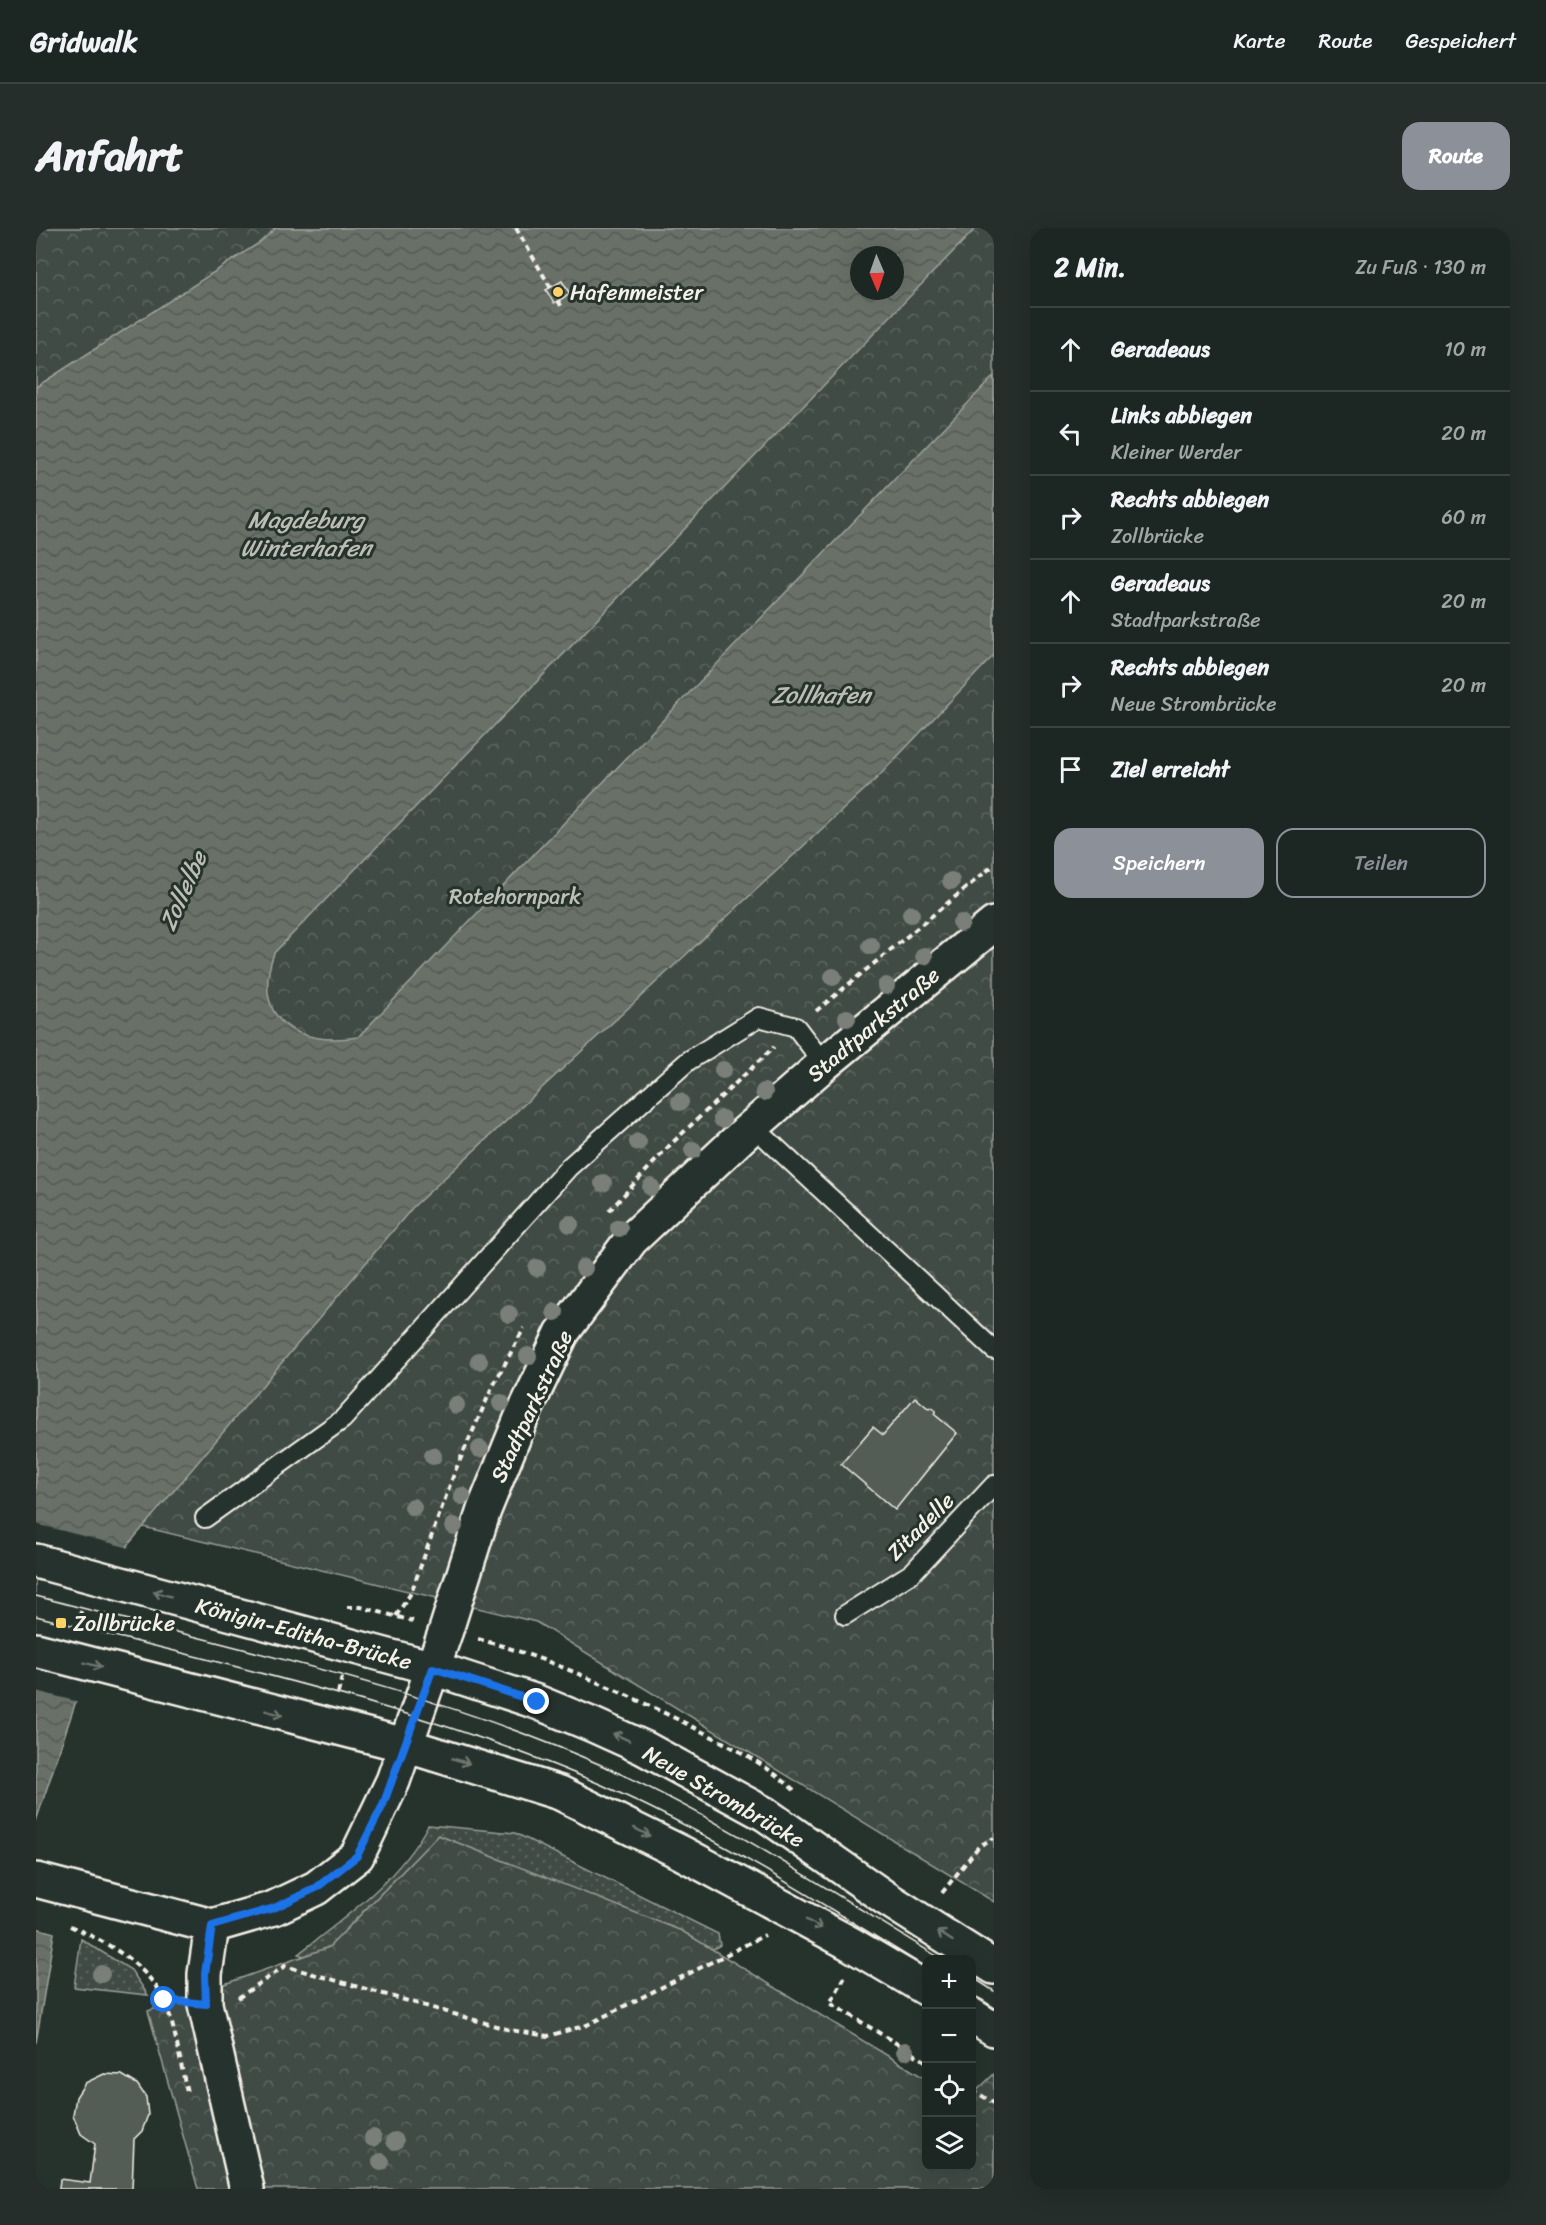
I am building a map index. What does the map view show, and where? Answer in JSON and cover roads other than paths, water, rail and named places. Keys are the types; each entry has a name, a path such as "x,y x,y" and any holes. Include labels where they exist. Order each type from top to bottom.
{"main road":[{"name":"Stadtparkstraße","path":"405,1745 433,1668 484,1510 521,1419 562,1334 632,1239 753,1126 824,1064 994,924"},
{"name":"Königin-Editha-Brücke","path":"36,1561 433,1668"},
{"path":"36,1650 405,1745 521,1779 560,1793 611,1816 828,1932 922,1986"},
{"name":"Neue Strombrücke","path":"433,1668 537,1702 644,1748 765,1814 884,1897 994,1967"},
{"path":"46,1883 212,1926 274,1908 316,1888 357,1856 383,1805 405,1745"},
{"path":"212,1926 205,1974 206,2004 247,2189"},
{"path":"976,2018 994,2029"}],"lane":[{"path":"205,1518 343,1419 569,1167 688,1061 759,1017 796,1028 824,1064"},
{"path":"753,1126 994,1350"},
{"name":"Zitadelle","path":"845,1615 912,1573 994,1485"}],"water":[{"name":"Magdeburg Winterhafen","path":"276,228 976,228 274,953 268,976 268,996 274,1012 284,1024 298,1032 316,1038 336,1039 358,1037 994,376 994,655 876,779 413,1207 128,1545 36,1821 36,387 259,243"},
{"path":"36,1928 54,1933 36,2043"}],"tram line":[{"path":"36,1596 253,1651 398,1691 539,1739 608,1768 694,1811 778,1859 935,1955"},
{"path":"36,1616 251,1670 394,1710 534,1757 602,1785 686,1826 767,1871 922,1965"},
{"path":"976,1980 994,1991"},
{"path":"976,1998 994,2009"}],"place":[{"name":"Hafenmeister","path":"558,292"},
{"name":"Zollbrücke","path":"61,1623"}],"water label":[{"name":"Zollhafen","path":"821,695"},
{"name":"Zollelbe","path":"183,891"}],"park label":[{"name":"Rotehornpark","path":"515,896"}]}
